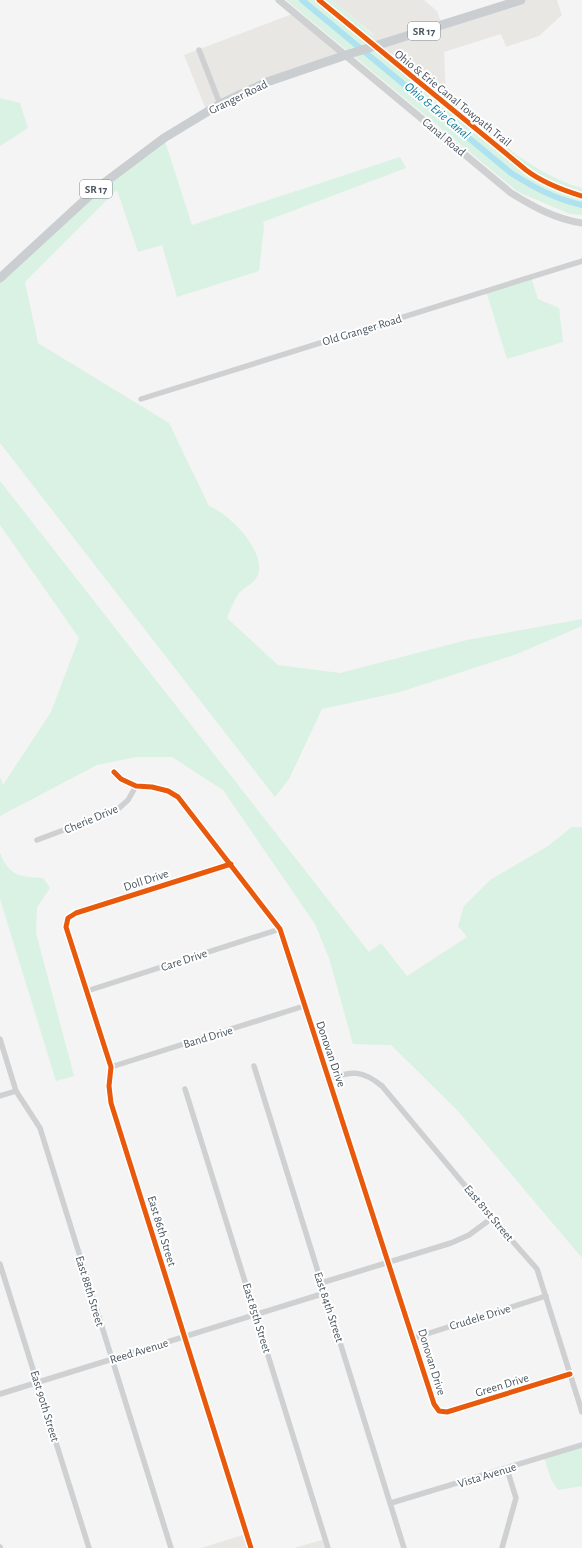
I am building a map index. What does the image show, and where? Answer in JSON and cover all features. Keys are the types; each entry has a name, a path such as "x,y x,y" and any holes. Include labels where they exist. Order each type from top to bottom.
{"main road":[{"name":"Granger Road","path":"0,278 100,186 164,138 220,104 267,82 346,55 521,0"}],"street":[{"name":"Canal Road","path":"279,0 510,193 534,207 563,220 582,223"},
{"path":"199,50 220,104"},
{"name":"Old Granger Road","path":"141,399 582,261"},
{"name":"Donovan Drive","path":"114,772 121,779 136,786 152,787 168,791 178,797 280,929 304,1006 330,1078 390,1262 434,1404 439,1411"},
{"name":"Cherie Drive","path":"37,840 117,810 128,800 136,786"},
{"name":"Doll Drive","path":"68,918 76,913 231,864"},
{"name":"East 86th Street","path":"68,918 66,927 112,1067 109,1086 111,1102 251,1548"},
{"name":"Care Drive","path":"87,991 280,929"},
{"name":"Band Drive","path":"112,1067 304,1006"},
{"name":"East 88th Street","path":"0,1039 16,1091 40,1128 111,1360 171,1548"},
{"name":"East 84th Street","path":"254,1066 392,1503 404,1548"},
{"name":"East 81st Street","path":"330,1078 348,1073 362,1073 372,1078 382,1086 492,1218 537,1269 582,1412"},
{"name":"East 85th Street","path":"185,1089 328,1548"},
{"path":"0,1096 16,1091"},
{"path":"322,1283 451,1243 469,1235 492,1218"},
{"name":"East 90th Street","path":"0,1264 89,1548"},
{"name":"Reed Avenue","path":"0,1394 256,1316 325,1293"},
{"name":"Crudele Drive","path":"414,1338 546,1296"},
{"name":"Green Drive","path":"439,1411 447,1412 570,1374"},
{"name":"Vista Avenue","path":"392,1503 582,1445"},
{"path":"502,1548 516,1498 507,1469"}],"shaded area":[{"path":"332,0 424,0 437,11 442,25 521,0 557,0 562,15 539,36 506,47 501,34 444,52 446,98 395,54 389,55 368,37 374,35"},
{"path":"295,13 346,55 267,82 207,112 184,55"},
{"path":"246,1534 251,1548 201,1548"},
{"path":"325,1539 328,1548 294,1548"}],"green space":[{"path":"286,0 332,0 374,36 368,38 389,55 395,53 506,147 554,178 582,188 582,215 570,214 518,192"},
{"path":"0,98 20,103 28,128 0,146"},
{"path":"164,138 192,225 400,157 406,168 263,222 264,227 259,271 177,297 162,245 138,252 117,190 25,282 38,343 169,423 209,506 226,516 243,532 250,542 259,562 258,575 254,581 239,593 227,618 278,665 340,673 467,640 582,619 582,626 517,654 400,692 322,709 289,779 275,797 0,443 0,278 100,186"},
{"path":"531,277 538,299 559,308 563,342 507,359 486,291"},
{"path":"0,481 369,952 381,943 407,976 467,937 458,926 464,906 490,880 548,846 572,827 582,827 582,1258 458,1111 391,1045 353,1044 329,958 315,924 223,790 172,757 136,757 97,765 0,816 0,777 3,785 51,712 79,638 0,525"},
{"path":"0,853 7,866 12,871 22,876 43,878 50,888 37,907 36,933 74,1076 56,1081 0,899"},
{"path":"582,1445 582,1486 558,1490 551,1479 544,1457"}],"waterway":[{"name":"Ohio & Erie Canal","path":"302,0 511,173 545,192 563,200 582,205"}],"cycle path":[{"name":"Ohio & Erie Canal Towpath Trail","path":"319,0 526,170 553,186 582,196"},
{"path":"114,772 121,779 136,786 152,787 168,791 178,797 280,929 434,1404 439,1411 447,1412 570,1374"},
{"path":"231,864 76,913 68,918 66,927 111,1067 109,1086 111,1103 251,1548"}]}
